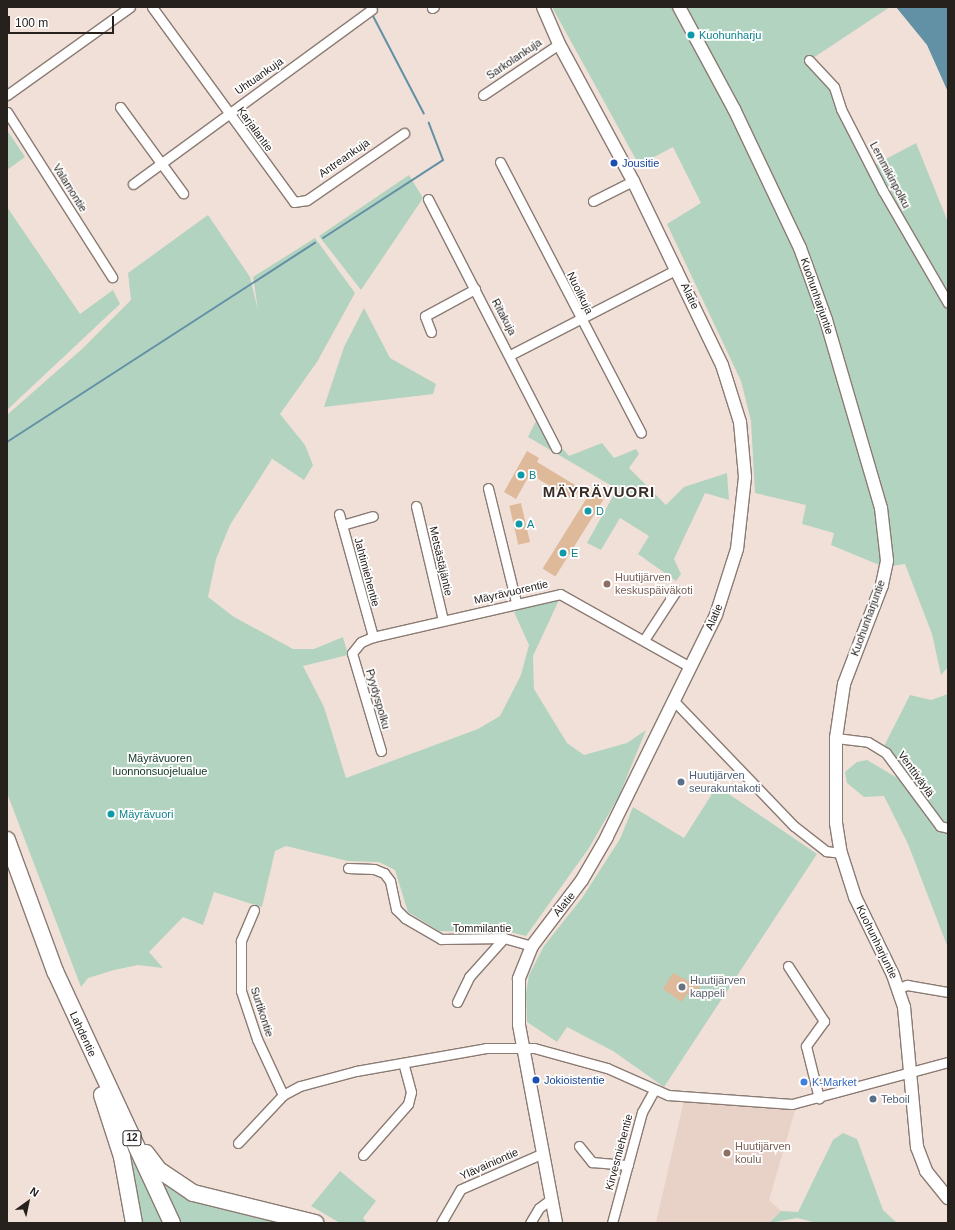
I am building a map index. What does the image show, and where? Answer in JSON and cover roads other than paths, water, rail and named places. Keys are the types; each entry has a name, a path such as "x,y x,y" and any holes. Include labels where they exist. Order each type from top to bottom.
{"highway":[{"name":"Lahdentie","path":"7,840 69,1003 172,1223"},
{"path":"69,1003 120,1151 134,1223"},
{"path":"92,1054 144,1149 170,1179 208,1198 315,1223"}],"street":[{"path":"7,95 130,7"},
{"name":"Karjalantie","path":"152,7 294,202 298,204"},
{"name":"Alatie","path":"543,7 559,44 633,180 677,269 734,397 745,477 737,549 725,591 674,701 592,864 532,946 519,979 517,1000 524,1047 541,1154 556,1223"},
{"name":"Kuohunharjuntie","path":"679,7 734,109 800,248 833,342 881,508 886,554 882,585 844,684 836,738 835,796 841,853 855,897 899,988 906,1022 908,1072 917,1147 926,1171 948,1198"},
{"name":"Uhtuankuja","path":"133,184 228,112 372,9"},
{"name":"Sarkolankuja","path":"483,95 559,44"},
{"name":"Lemmikinpolku","path":"809,60 834,87 840,109 883,191 948,302"},
{"path":"120,108 183,194"},
{"name":"Valamontie","path":"7,112 112,277"},
{"name":"Antreankuja","path":"298,204 404,133"},
{"name":"Nuolikuja","path":"500,162 580,320 641,433"},
{"path":"593,201 633,180"},
{"name":"Ritakuja","path":"428,199 510,355 556,448"},
{"path":"510,355 677,269"},
{"path":"431,332 425,316 475,290"},
{"path":"488,488 516,602"},
{"name":"Metsästäjäntie","path":"416,506 443,620"},
{"name":"Jahtimiehentie","path":"339,514 373,636"},
{"path":"342,525 373,516"},
{"path":"644,640 676,591"},
{"name":"Mäyrävuorentie","path":"352,653 361,642 373,636 516,602 560,594 690,667"},
{"name":"Pyydyspolku","path":"352,653 381,750"},
{"path":"674,701 794,826 826,850 841,853"},
{"name":"Venttiväylä","path":"836,738 868,742 886,753 940,826 948,828"},
{"name":"Tommilantie","path":"348,868 374,869 384,873 390,881 396,909 405,918 441,939 504,938 532,946"},
{"name":"Surtikontie","path":"254,910 242,941 241,991 257,1039 283,1095"},
{"path":"457,1002 469,977 504,938"},
{"path":"788,966 824,1021 806,1046 819,1098"},
{"path":"899,988 907,985 948,992"},
{"path":"238,1143 283,1095 324,1077 486,1048 524,1047 607,1068 654,1090 689,1098 785,1103 819,1098 948,1062"},
{"path":"363,1155 408,1104 411,1092 403,1063"},
{"name":"Kirvesmiehentie","path":"612,1223 642,1112 654,1090"},
{"path":"579,1146 592,1162 628,1165"},
{"name":"Ylävainiontie","path":"441,1223 461,1189 541,1154"},
{"path":"530,1223 539,1208 551,1199"}],"water":[{"path":"896,7 948,7 948,92 927,45"}],"waterway":[{"path":"373,16 424,114"},
{"path":"323,238 443,160 429,123"},
{"path":"7,442 315,243"}],"place":[{"name":"Kuohunharju","path":"691,35"},
{"name":"Jousitie","path":"614,163"},
{"name":"B","path":"521,475"},
{"name":"D","path":"588,511"},
{"name":"A","path":"519,524"},
{"name":"E","path":"563,553"},
{"name":"Huutijärven keskuspäiväkoti","path":"607,584"},
{"name":"Huutijärven seurakuntakoti","path":"681,782"},
{"name":"Mäyrävuori","path":"111,814"},
{"name":"Huutijärven kappeli","path":"682,987"},
{"name":"Jokioistentie","path":"536,1080"},
{"name":"K-Market","path":"804,1082"},
{"name":"Teboil","path":"873,1099"},
{"name":"Huutijärven koulu","path":"727,1153"}],"district":[{"name":"MÄYRÄVUORI","path":"599,492"}],"park label":[{"name":"Mäyrävuoren luonnonsuojelualue","path":"160,765"}]}
